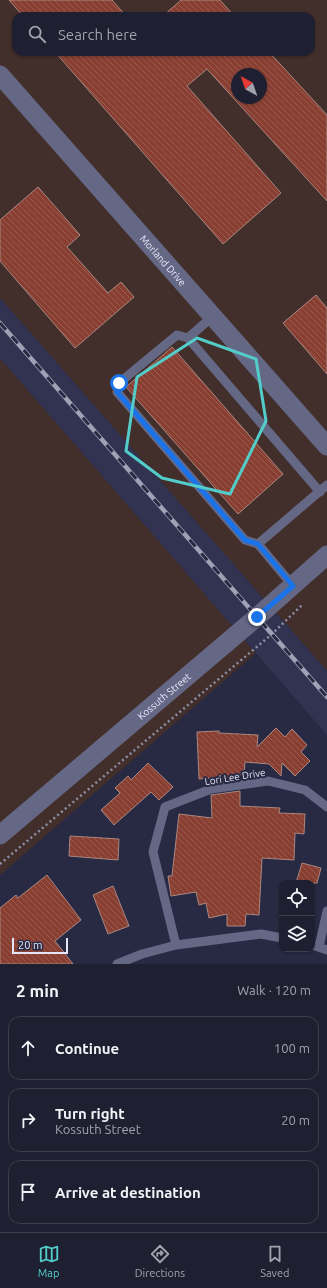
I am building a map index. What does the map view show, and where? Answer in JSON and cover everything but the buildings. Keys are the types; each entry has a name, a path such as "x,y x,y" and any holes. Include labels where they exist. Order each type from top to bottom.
{"street":[{"name":"Morland Drive","path":"0,75 327,446"},
{"name":"Kossuth Street","path":"0,835 293,586 327,555"}],"lane":[{"path":"188,338 213,316"},
{"path":"293,586 258,544 245,540 117,392 119,383 178,335 188,338 320,492"},
{"path":"258,544 327,485"},
{"name":"Lori Lee Drive","path":"176,945 153,852 165,807 211,789 268,781 306,790 327,807"},
{"path":"319,947 327,911"},
{"path":"117,964 142,954 176,945 261,934 279,937"}],"path":[{"path":"0,864 272,634 305,602"}],"highlighted area":[{"path":"197,338 256,359 266,421 230,494 162,478 126,451 137,377"}],"shaded area":[{"path":"0,0 327,0 327,671 0,298"},
{"path":"0,298 327,671 327,735 0,358"},
{"path":"0,358 256,653 0,875"}],"railway":[{"path":"0,323 327,697"}],"route":[{"path":"119,383 117,392 245,540 258,544 293,586 257,617"}]}
